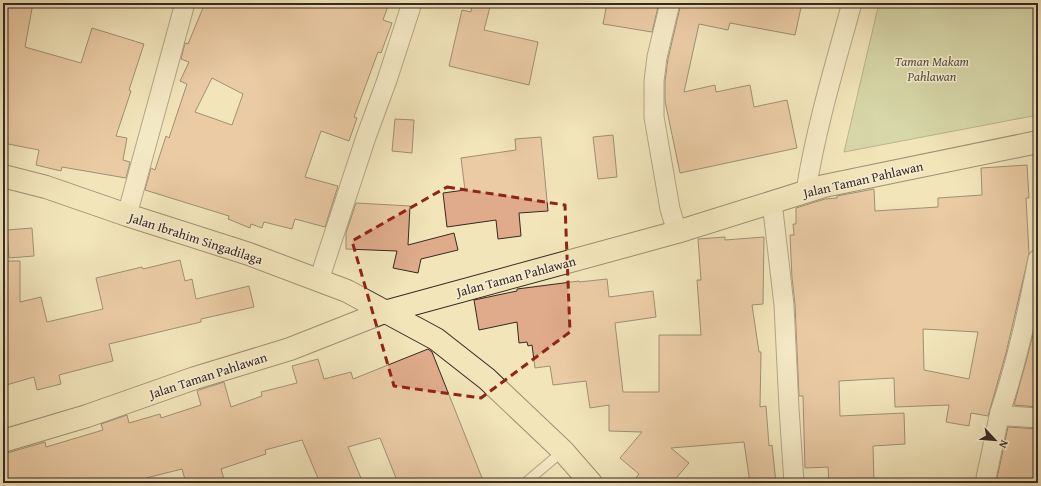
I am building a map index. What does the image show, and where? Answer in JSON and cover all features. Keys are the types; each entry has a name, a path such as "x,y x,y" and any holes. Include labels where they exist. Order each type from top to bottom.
{"main road":[{"name":"Jalan Taman Pahlawan","path":"3,441 87,416 195,378 290,349 384,312 677,232 824,186 1038,142"},
{"name":"Jalan Ibrahim Singadilaga","path":"3,176 46,187 127,215 249,254 347,291 436,339 487,379 563,451 591,483"}],"street":[{"path":"127,215 185,3"},
{"path":"319,280 412,3"},
{"path":"670,3 656,57 654,117 670,209 677,232"},
{"path":"806,191 815,146 852,3"},
{"path":"772,202 784,305 794,483"},
{"path":"984,483 1000,412 1026,320 1038,259"},
{"path":"1000,412 1009,416 1038,418"}],"lane":[{"path":"525,483 563,451"}],"highlighted area":[{"path":"447,187 565,205 570,332 481,398 394,386 352,241"}],"green space":[{"name":"Taman Makam Pahlawan","path":"879,3 1038,3 1038,115 844,152"}],"building":[{"path":"3,3 33,3 25,47 81,63 92,28 144,44 129,90 131,91 116,136 127,138 123,160 130,162 126,178 62,167 61,171 36,165 39,150 3,143"},
{"path":"205,3 389,3 383,20 392,23 381,53 378,52 354,117 357,118 349,141 321,131 305,177 338,186 325,227 295,219 292,229 264,222 262,228 251,224 250,228 228,219 229,216 145,190 151,168 155,170 166,136 169,138 187,84 180,81 189,62 181,59 185,43 188,44","holes":["212,78 243,94 232,125 195,112"]},
{"path":"472,3 491,3 484,30 538,42 529,85 449,66 462,10 471,12"},
{"path":"607,3 659,3 652,32 603,24"},
{"path":"681,3 802,3 795,35 730,23 728,30 699,24 684,92 715,85 716,92 750,85 754,107 787,100 797,148 680,173 665,101 665,82 668,59"},
{"path":"395,119 414,120 412,153 392,151"},
{"path":"613,135 617,177 598,179 593,137"},
{"path":"541,137 548,211 519,213 521,236 498,239 496,220 447,227 443,193 465,190 461,158 516,150 515,139"},
{"path":"1027,165 1029,198 1026,198 1029,254 1006,353 988,416 971,413 969,426 946,422 949,405 895,407 894,378 839,381 840,416 904,413 905,444 873,446 874,483 829,483 828,467 805,468 803,396 799,396 790,235 794,235 793,224 796,224 796,208 825,199 837,198 837,196 874,189 875,211 938,207 938,198 982,195 981,168","holes":["923,329 978,332 969,379 924,370"]},
{"path":"356,203 410,206 408,245 454,233 458,250 421,259 418,273 393,268 397,251 346,249 346,233"},
{"path":"32,228 34,256 9,258 7,230"},
{"path":"725,237 725,240 764,237 763,304 752,305 759,352 761,352 760,407 766,406 769,446 772,445 776,483 750,483 744,442 671,448 689,463 672,483 632,483 639,474 620,458 642,432 609,431 609,405 590,408 586,381 553,385 550,366 535,368 532,345 528,346 527,342 519,343 517,322 479,330 474,300 517,291 517,289 607,279 609,297 653,291 656,317 615,323 623,392 659,392 659,335 701,335 697,280 701,280 698,239"},
{"path":"180,260 185,281 192,279 196,299 249,286 254,307 201,319 201,322 109,344 113,361 59,375 61,384 37,390 34,377 3,386 3,261 20,261 20,302 41,297 47,322 103,309 96,278"},
{"path":"1038,314 1038,407 1014,405 1027,358"},
{"path":"428,349 432,352 484,483 398,483 380,438 348,447 363,483 320,483 302,440 265,450 266,454 221,469 224,479 211,483 186,483 182,469 146,478 148,483 3,483 3,456 7,453 45,442 46,447 103,430 101,424 127,415 129,423 160,414 161,418 201,405 197,391 224,382 231,407 262,396 261,392 297,383 292,366 318,359 324,379 351,372 353,379"},
{"path":"1008,427 1038,429 1038,483 996,483"}]}
